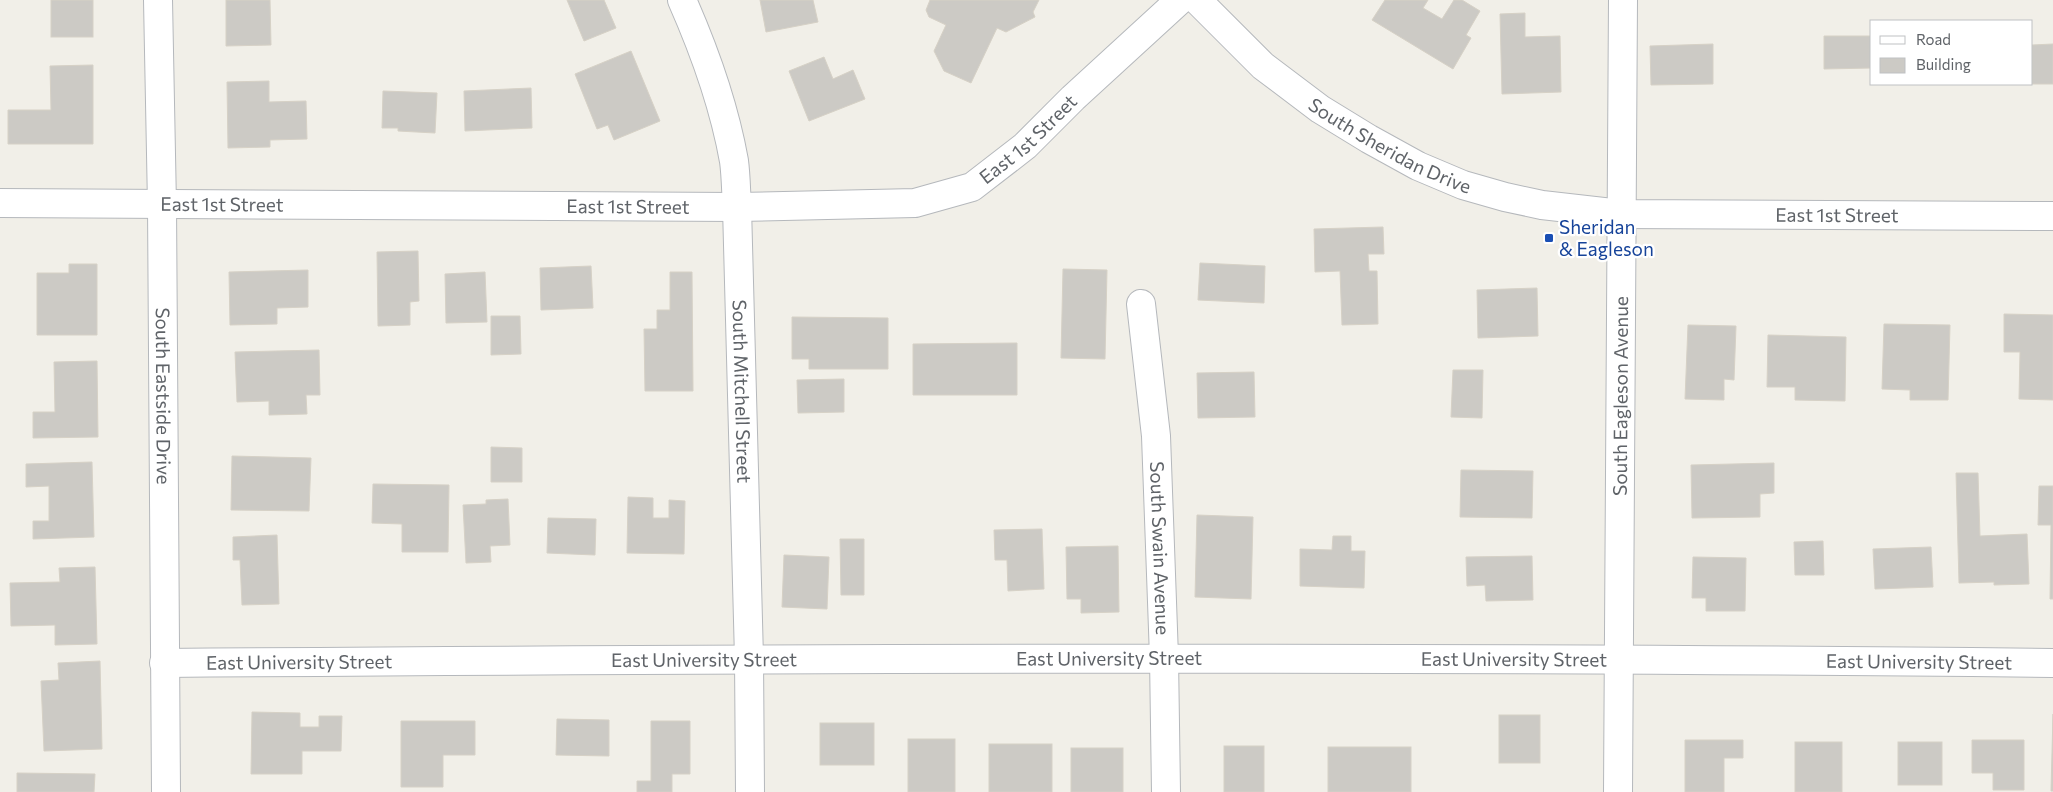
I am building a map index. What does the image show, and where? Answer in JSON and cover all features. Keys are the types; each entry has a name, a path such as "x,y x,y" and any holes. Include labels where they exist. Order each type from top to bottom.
{"street":[{"name":"South Eastside Drive","path":"158,0 162,205 166,792"},
{"name":"South Mitchell Street","path":"682,0 701,42 724,116 734,162 737,207 749,658 750,792"},
{"name":"East 1st Street","path":"0,203 737,207 915,203 972,187 1025,146 1073,98 1180,0"},
{"name":"South Sheridan Drive","path":"1196,0 1263,66 1320,109 1418,166 1463,185 1505,197 1542,205 1621,214"},
{"name":"South Eagleson Avenue","path":"1618,792 1623,0"},
{"name":"East 1st Street","path":"1621,214 2053,216"},
{"name":"South Swain Avenue","path":"1141,304 1156,436 1164,657 1166,792"},
{"name":"East University Street","path":"164,663 1164,657 1618,658 2053,663"}],"building":[{"path":"51,0 93,0 93,37 51,37"},
{"path":"226,0 270,0 271,45 226,46"},
{"path":"567,0 604,0 616,28 584,41"},
{"path":"760,0 813,0 818,22 766,32"},
{"path":"930,0 1039,0 1033,12 1035,17 1006,32 997,28 971,83 944,71 934,51 946,25 929,17 926,10"},
{"path":"1385,0 1428,0 1423,8 1442,19 1454,0 1462,0 1480,11 1466,35 1471,38 1453,69 1372,20"},
{"path":"1525,13 1525,37 1560,36 1561,92 1502,94 1500,14"},
{"path":"1824,36 1870,36 1870,68 1824,69"},
{"path":"1713,44 1713,84 1651,85 1650,46"},
{"path":"2053,44 2053,84 2033,84 2033,45"},
{"path":"631,51 660,121 614,140 608,125 597,129 575,74"},
{"path":"824,57 833,79 853,70 865,99 809,121 789,71"},
{"path":"93,65 93,144 8,144 8,110 51,110 50,66"},
{"path":"269,81 269,102 306,101 307,139 270,140 270,147 228,148 227,82"},
{"path":"531,88 532,128 465,131 464,91"},
{"path":"383,91 437,93 435,133 398,131 398,128 382,128"},
{"path":"1383,227 1384,254 1368,254 1369,271 1377,271 1378,324 1342,325 1340,271 1315,272 1314,229"},
{"path":"418,251 419,301 410,302 410,325 378,326 377,252"},
{"path":"1200,263 1265,266 1264,303 1198,300"},
{"path":"69,264 97,264 97,335 37,335 37,273 69,273"},
{"path":"591,266 593,308 541,310 540,268"},
{"path":"1063,269 1107,270 1105,359 1061,358"},
{"path":"308,270 308,307 277,308 277,324 230,325 229,272"},
{"path":"485,272 487,322 446,323 445,274"},
{"path":"670,272 692,272 693,391 645,391 644,329 657,329 657,310 670,310"},
{"path":"1537,288 1538,336 1478,338 1477,290"},
{"path":"2004,314 2053,315 2053,400 2019,399 2020,352 2004,352"},
{"path":"491,316 520,316 521,354 491,355"},
{"path":"792,317 888,318 888,369 809,369 809,359 792,359"},
{"path":"1884,324 1950,325 1948,400 1910,400 1910,390 1882,389"},
{"path":"1688,325 1736,326 1734,380 1724,379 1724,400 1685,399"},
{"path":"1768,335 1846,337 1845,401 1795,400 1795,387 1767,387"},
{"path":"1017,343 1017,395 913,395 913,344"},
{"path":"319,350 320,395 306,395 307,414 269,415 269,401 237,402 235,352"},
{"path":"97,361 98,437 33,438 33,412 55,412 54,362"},
{"path":"1453,370 1483,370 1482,418 1451,417"},
{"path":"1254,372 1255,417 1198,418 1197,373"},
{"path":"844,379 844,412 798,413 797,380"},
{"path":"491,447 522,448 522,482 491,482"},
{"path":"232,456 311,458 309,511 231,510"},
{"path":"92,462 94,537 33,539 33,521 49,521 49,486 26,487 26,464"},
{"path":"1774,463 1774,493 1760,494 1760,517 1692,518 1691,465"},
{"path":"1461,470 1533,471 1532,518 1460,517"},
{"path":"1956,473 1978,473 1980,536 2027,534 2029,584 1959,583"},
{"path":"373,484 449,485 448,552 402,552 402,524 372,523"},
{"path":"2039,486 2053,486 2053,599 2050,599 2051,525 2038,525"},
{"path":"628,497 653,498 653,518 669,518 669,500 685,501 684,554 627,553"},
{"path":"508,499 510,545 490,546 491,562 466,563 463,505 486,504 486,500"},
{"path":"1197,515 1253,517 1251,599 1195,597"},
{"path":"548,518 596,519 595,555 547,553"},
{"path":"1042,529 1044,589 1008,591 1007,560 995,560 994,530"},
{"path":"277,535 279,604 242,605 240,560 233,560 233,537"},
{"path":"1333,536 1351,536 1351,551 1365,551 1364,588 1300,586 1300,549 1332,550"},
{"path":"840,539 864,539 864,595 841,595"},
{"path":"1823,541 1824,575 1795,575 1794,542"},
{"path":"1118,546 1119,612 1081,613 1081,599 1067,599 1066,547"},
{"path":"1931,547 1933,587 1875,589 1873,549"},
{"path":"784,555 829,557 827,609 782,607"},
{"path":"1532,556 1533,600 1486,601 1485,585 1467,586 1466,557"},
{"path":"1693,557 1746,558 1745,611 1706,611 1706,598 1692,598"},
{"path":"95,567 97,644 55,645 55,625 11,626 10,583 60,582 59,568"},
{"path":"100,661 102,749 44,751 41,681 59,680 58,663"},
{"path":"252,712 300,713 300,727 319,727 319,716 342,716 341,751 302,751 302,774 251,774"},
{"path":"2053,714 2053,791 2051,791"},
{"path":"1499,715 1540,715 1540,763 1499,763"},
{"path":"557,719 609,720 609,756 556,755"},
{"path":"401,721 475,721 475,755 443,755 443,787 401,787"},
{"path":"651,721 690,721 690,774 672,774 672,792 637,792 637,781 651,781"},
{"path":"820,723 874,723 874,765 820,765"},
{"path":"908,739 955,739 955,792 908,792"},
{"path":"1685,740 1743,740 1743,758 1724,758 1724,792 1685,792"},
{"path":"1972,740 2024,740 2024,790 1993,790 1993,773 1972,773"},
{"path":"1795,742 1842,742 1842,792 1795,792"},
{"path":"1898,742 1942,742 1942,785 1898,785"},
{"path":"989,744 1052,744 1052,792 989,792"},
{"path":"1224,746 1264,746 1264,792 1224,792"},
{"path":"1328,747 1411,747 1411,792 1328,792"},
{"path":"1071,748 1123,748 1123,792 1071,792"},
{"path":"17,773 95,774 94,792 17,792"}],"place":[{"name":"Sheridan & Eagleson","path":"1549,238"}]}
